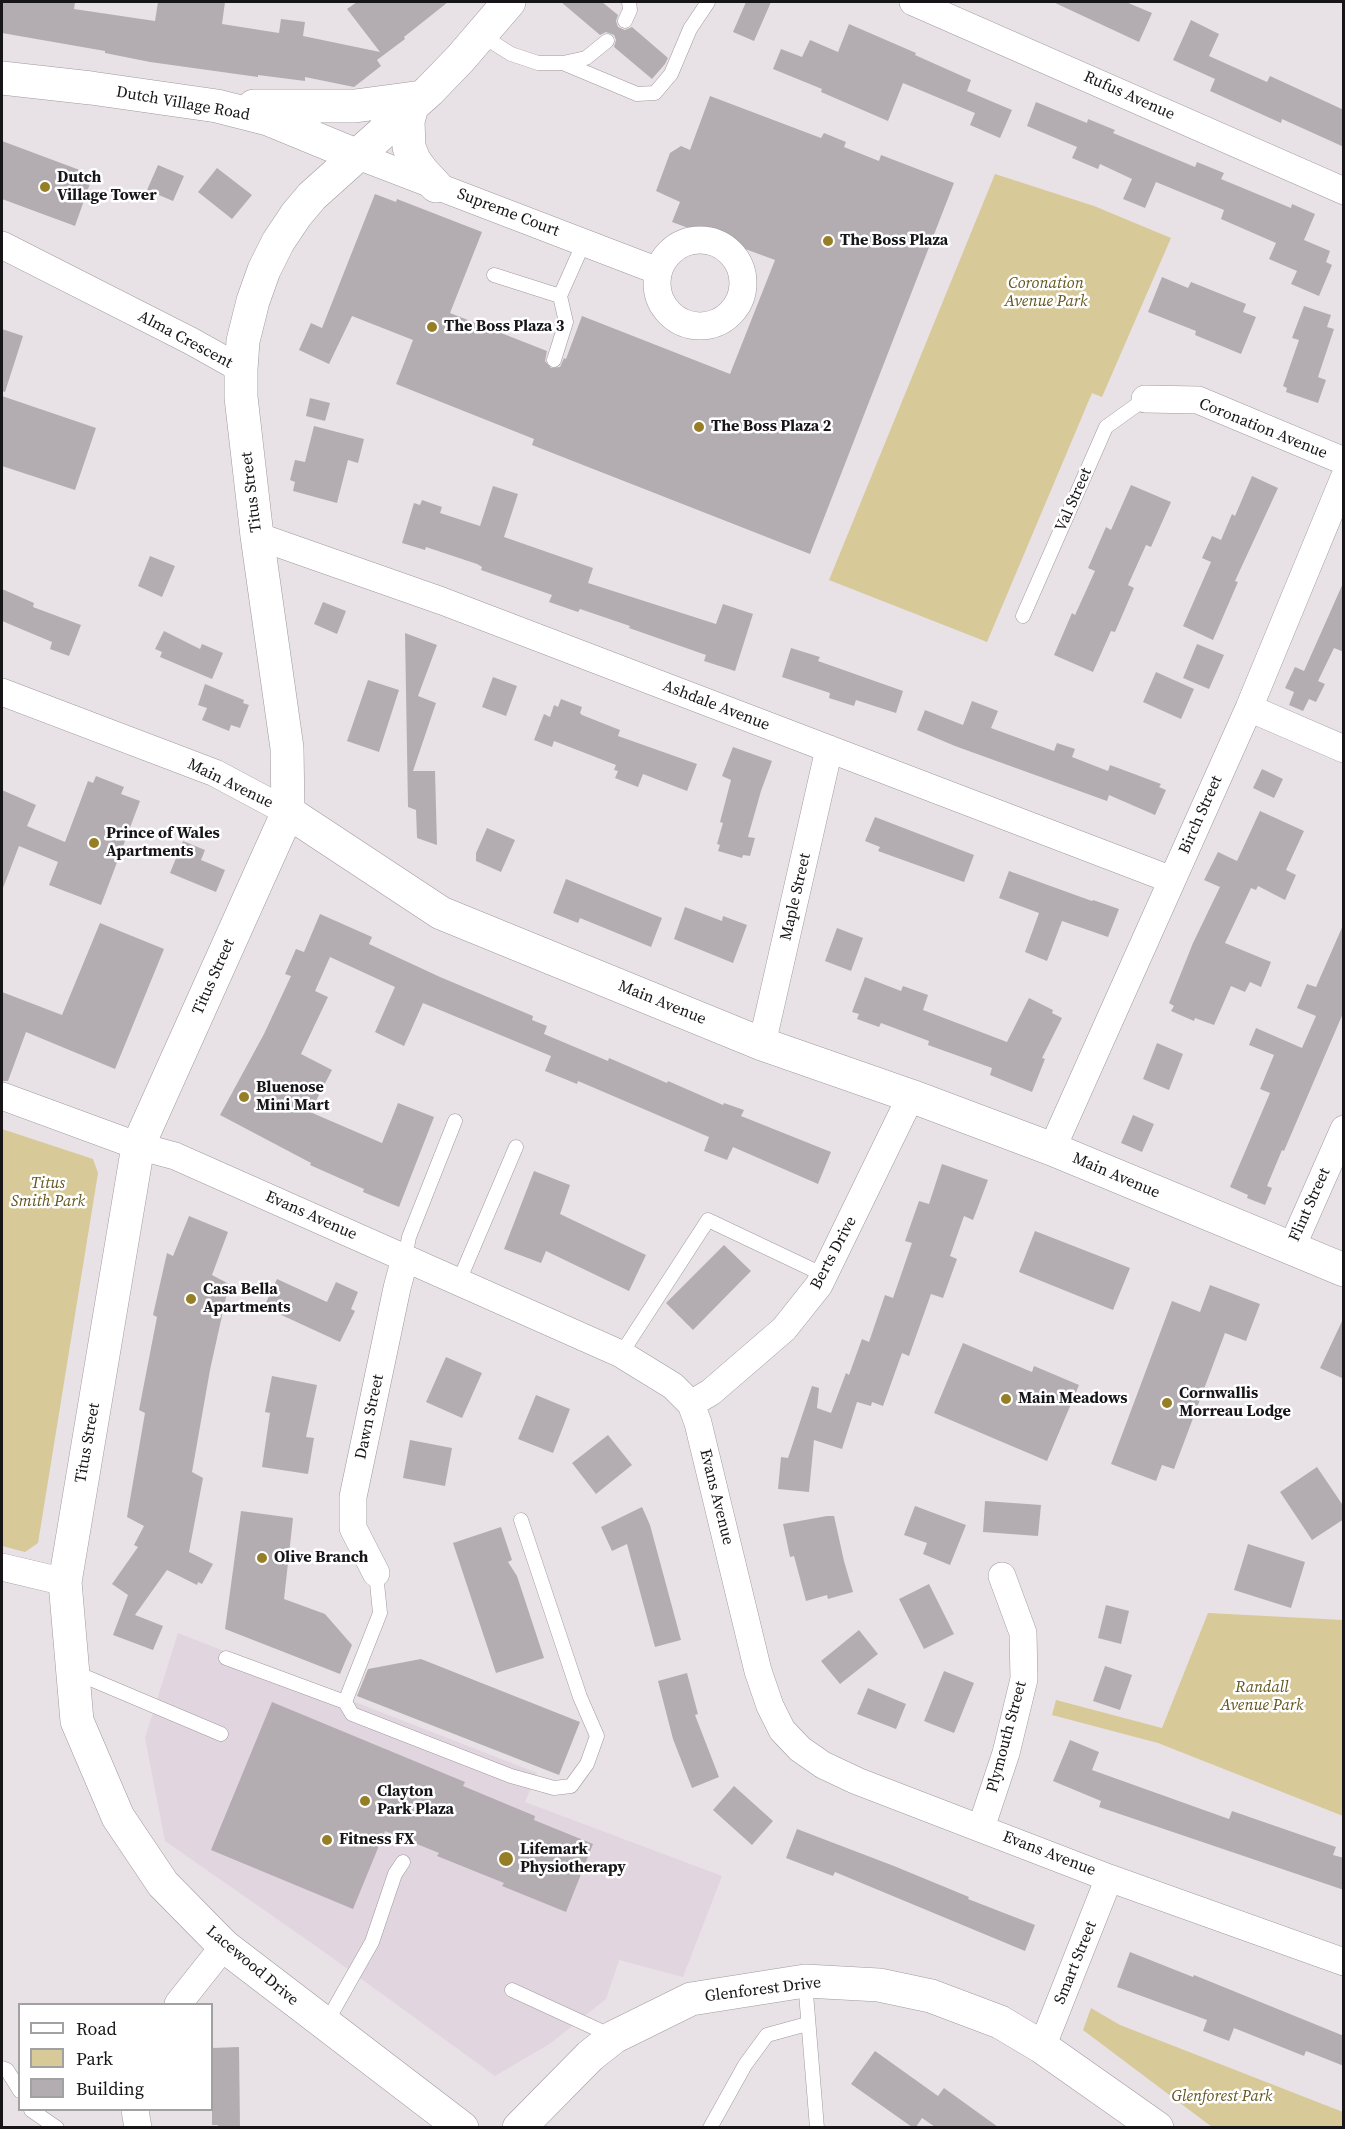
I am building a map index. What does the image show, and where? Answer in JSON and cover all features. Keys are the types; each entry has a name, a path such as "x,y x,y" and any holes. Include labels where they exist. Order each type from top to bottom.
{"main road":[{"path":"358,156 417,102 482,35 509,2"},
{"name":"Dutch Village Road","path":"2,78 217,106 268,119 358,156"},
{"path":"217,106 355,106 417,102"},
{"path":"417,102 408,121 410,147 414,160 436,186"},
{"name":"Alma Crescent","path":"241,369 243,341 253,301 264,270 278,242 312,196 358,156"},
{"name":"Titus Street","path":"64,1582 138,1146 288,812 287,748 257,536 241,397 241,369"},
{"name":"Main Avenue","path":"288,812 441,913 762,1044 911,1096 1052,1149 1344,1270"},
{"name":"Lacewood Drive","path":"64,1582 77,1721 118,1817 163,1884 224,1946 462,2127"},
{"name":"Glenforest Drive","path":"519,2127 590,2056 614,2037 691,1999 805,1981 879,1984 931,1996 1000,2022 1042,2047 1157,2127"}],"street":[{"name":"Rufus Avenue","path":"913,2 1344,191"},
{"name":"Supreme Court","path":"358,156 658,271"},
{"name":"Alma Crescent","path":"2,245 191,341 241,369"},
{"name":"Coronation Avenue","path":"1145,399 1198,400 1344,461"},
{"name":"Birch Street","path":"1052,1149 1248,708 1344,478"},
{"name":"Ashdale Avenue","path":"257,536 442,601 1172,880"},
{"name":"Main Avenue","path":"2,692 215,773 288,812"},
{"path":"1248,708 1344,749"},
{"name":"Maple Street","path":"762,1044 829,749"},
{"name":"Evans Avenue","path":"2,1096 138,1146 175,1156 621,1354 673,1386 691,1404 698,1423 758,1671 770,1706 782,1730 800,1749 823,1765 857,1781 1109,1878 1344,1962"},
{"name":"Berts Drive","path":"691,1404 711,1392 784,1329 819,1285 911,1096"},
{"name":"Flint Street","path":"1291,1249 1344,1128"},
{"name":"Dawn Street","path":"376,1573 353,1528 353,1497 405,1258"},
{"path":"2,1568 64,1582"},
{"name":"Plymouth Street","path":"981,1828 1006,1753 1024,1679 1023,1633 1002,1576"},
{"name":"Smart Street","path":"1042,2047 1109,1878"},
{"path":"179,2003 224,1946"},
{"path":"135,2111 138,2127"}],"lane":[{"path":"625,21 630,10 629,2"},
{"path":"563,63 637,94 655,93 671,74 690,29 708,2"},
{"path":"482,35 511,54 538,63 563,63 586,58 607,41"},
{"path":"554,360 566,322 560,296 584,242"},
{"path":"495,275 560,296"},
{"name":"Val Street","path":"1023,616 1106,427 1145,399"},
{"path":"405,1258 408,1238 455,1121"},
{"path":"459,1281 516,1147"},
{"path":"621,1354 708,1220 824,1275"},
{"path":"226,1658 345,1702 352,1714 511,1776 554,1788 571,1785 587,1764 597,1736 580,1697 521,1520"},
{"path":"345,1702 380,1613 376,1573"},
{"path":"72,1672 221,1734"},
{"path":"325,2025 372,1942 395,1874 402,1862"},
{"path":"805,1981 817,2127"},
{"path":"512,1990 614,2037"},
{"path":"710,2127 745,2065 767,2035 807,2024"},
{"path":"9,2068 18,2087"},
{"path":"34,2111 57,2127"}],"shaded area":[{"name":"Clayton Park Plaza","path":"178,1633 537,1773 525,1802 722,1876 683,1977 619,1960 606,1999 551,2043 495,2076 320,1949 165,1841 145,1738"}],"green space":[{"name":"Coronation Avenue Park","path":"995,174 1094,206 1171,238 1102,397 1092,393 987,642 829,580"},
{"name":"Titus Smith Park","path":"2,1129 93,1159 98,1173 38,1543 25,1552 2,1546"},
{"name":"Randall Avenue Park","path":"1208,1613 1343,1620 1343,1816 1158,1743 1052,1715 1056,1700 1162,1728"},
{"name":"Glenforest Park","path":"1091,2008 1120,2025 1343,2112 1343,2127 1212,2127 1083,2030"}],"building":[{"path":"2,2 75,2 74,9 155,21 158,2 225,2 222,24 279,33 281,19 305,22 303,36 380,52 347,9 357,2 448,2 377,60 381,66 354,87 305,77 305,81 258,75 258,77 150,62 105,53 105,51 2,33"},
{"path":"561,2 602,2 618,15 616,21 618,27 625,30 632,27 668,58 665,64 652,79 614,47 616,40 614,35 606,32 600,35"},
{"path":"746,2 771,2 754,41 733,32"},
{"path":"1053,2 1126,2 1152,13 1139,42"},
{"path":"1191,20 1219,34 1209,56 1267,82 1270,76 1344,110 1344,147 1282,119 1281,123 1210,91 1215,79 1173,60"},
{"path":"849,24 971,80 967,91 1012,110 1000,138 970,125 975,113 903,83 888,121 821,92 822,89 773,69 781,49 802,57 810,40 838,52"},
{"path":"710,96 821,138 824,133 846,142 844,147 879,161 881,155 954,183 810,554 532,445 534,439 396,384 413,340 352,316 329,364 299,350 311,323 322,328 375,194 396,202 397,199 482,232 450,313 547,351 545,361 551,368 560,367 564,358 566,359 582,316 730,374 775,260 672,222 680,202 656,191 670,153 681,146 690,150"},
{"path":"1036,102 1087,123 1088,119 1115,130 1113,133 1195,167 1197,162 1224,173 1221,179 1291,208 1292,204 1315,214 1304,240 1330,251 1326,262 1332,265 1319,296 1291,284 1297,271 1269,259 1276,243 1221,219 1224,210 1156,182 1145,208 1123,199 1132,179 1100,164 1098,169 1072,158 1077,147 1027,126"},
{"name":"Dutch Village Tower","path":"2,141 93,175 75,226 2,199"},
{"path":"158,165 184,176 173,201 147,190"},
{"path":"217,168 252,195 232,219 198,192"},
{"path":"1162,277 1188,288 1191,282 1246,304 1243,312 1256,317 1241,354 1195,335 1196,331 1148,312"},
{"path":"1304,306 1331,315 1327,327 1334,329 1318,377 1326,380 1318,403 1286,392 1287,388 1283,386 1299,340 1292,338"},
{"path":"2,329 23,336 5,392 2,391"},
{"path":"2,396 96,428 75,490 2,466"},
{"path":"310,398 330,403 325,421 306,416"},
{"path":"314,426 364,439 358,463 348,460 337,503 293,491 295,482 290,480 295,460 305,462"},
{"path":"1252,476 1278,488 1235,581 1238,582 1213,640 1183,626 1211,562 1202,558 1212,536 1221,540 1232,514 1235,516"},
{"path":"1131,485 1171,502 1151,547 1146,545 1128,585 1134,588 1115,632 1111,631 1093,672 1054,655 1072,613 1075,615 1095,571 1088,568 1106,527 1111,530"},
{"path":"493,486 518,494 504,537 593,568 588,583 716,624 723,604 753,614 735,671 704,661 706,655 629,628 630,626 580,609 578,612 549,602 552,595 481,570 482,567 477,564 426,547 425,550 402,543 414,503 420,505 422,500 442,507 440,513 480,526"},
{"path":"150,556 175,566 162,597 138,586"},
{"path":"1344,581 1344,652 1334,648 1318,681 1325,684 1316,702 1309,699 1303,711 1289,705 1294,692 1285,688 1295,667 1304,671"},
{"path":"2,589 34,603 33,607 81,625 69,656 50,649 52,642 2,621"},
{"path":"323,602 346,611 337,634 314,624"},
{"path":"164,631 200,649 202,644 223,653 212,679 160,657 162,652 155,649"},
{"path":"405,633 437,645 418,696 436,703 413,771 435,771 437,845 417,838 416,810 408,807"},
{"path":"1197,644 1224,655 1209,689 1183,678"},
{"path":"791,648 820,657 818,661 903,691 896,713 856,700 854,706 829,698 830,693 782,677"},
{"path":"1156,672 1194,689 1181,719 1143,702"},
{"path":"493,677 517,686 506,716 482,707"},
{"path":"368,680 399,690 379,752 347,741"},
{"path":"205,684 244,700 243,703 249,705 240,728 231,725 229,731 202,720 207,708 198,705"},
{"path":"561,699 582,707 580,713 582,715 620,730 618,736 697,764 687,791 643,774 638,787 615,778 618,771 614,770 616,765 554,741 552,747 534,740 544,714 550,717 554,705 558,707"},
{"path":"972,701 998,711 991,728 1054,751 1057,743 1075,749 1072,757 1108,771 1110,765 1161,784 1159,787 1166,790 1155,815 1109,795 1107,801 917,730 925,710 963,725"},
{"path":"733,747 772,761 748,837 755,838 750,856 743,855 742,858 718,851 720,845 717,844 731,780 722,776"},
{"path":"1262,769 1283,779 1274,798 1253,788"},
{"name":"Prince of Wales Apartments","path":"96,776 124,787 121,794 140,801 101,905 49,885 58,862 19,846 2,888 2,790 36,805 27,826 65,842 88,781 93,783"},
{"path":"1260,811 1304,831 1286,870 1296,875 1285,900 1258,886 1256,890 1251,888 1225,943 1271,962 1261,987 1250,982 1245,992 1231,986 1214,1025 1195,1018 1194,1021 1171,1011 1174,1006 1169,1003 1193,943 1220,887 1204,880 1218,852 1237,861"},
{"path":"875,817 974,855 964,882 878,851 880,847 865,841"},
{"path":"487,828 515,840 501,872 476,861 476,853"},
{"path":"183,841 205,850 201,860 225,870 216,892 170,873"},
{"path":"1009,871 1119,909 1108,937 1062,921 1047,961 1025,952 1039,913 999,898"},
{"path":"566,879 662,918 651,947 580,918 578,923 553,913"},
{"path":"685,907 722,921 723,916 747,925 733,963 674,939"},
{"path":"320,914 372,937 369,944 533,1016 532,1020 547,1026 544,1034 608,1061 609,1058 667,1083 668,1081 723,1105 724,1103 744,1110 741,1116 831,1152 818,1184 733,1147 727,1160 704,1151 709,1137 578,1081 577,1084 545,1071 551,1056 423,1003 404,1046 375,1032 395,987 330,957 315,991 328,997 301,1054 332,1070 310,1112 382,1143 398,1103 434,1117 399,1207 310,1165 311,1163 220,1115 264,1034 291,976 285,974 296,949 304,952"},
{"path":"100,923 164,949 115,1069 26,1032 8,1081 2,1081 2,992 62,1015"},
{"path":"1344,923 1344,1011 1267,1186 1272,1188 1265,1205 1247,1198 1248,1195 1230,1187 1270,1093 1260,1089 1274,1055 1249,1045 1256,1028 1302,1048 1316,1016 1297,1008 1307,984 1316,987"},
{"path":"837,928 863,938 851,971 825,961"},
{"path":"865,977 901,991 903,986 928,995 923,1010 1007,1042 1029,998 1053,1010 1052,1013 1062,1018 1042,1058 1045,1059 1032,1092 990,1075 992,1068 928,1045 929,1041 881,1023 879,1027 857,1019 859,1014 852,1012"},
{"path":"1157,1043 1183,1054 1169,1090 1143,1079"},
{"path":"1133,1115 1154,1124 1142,1152 1121,1143"},
{"path":"942,1164 988,1180 973,1220 964,1216 950,1256 957,1259 943,1298 931,1294 909,1356 902,1353 883,1406 872,1402 871,1406 857,1402 842,1449 814,1440 809,1492 778,1489 781,1457 788,1458 812,1386 819,1388 817,1408 831,1413 846,1373 849,1375 862,1339 869,1342 885,1295 893,1298 912,1243 905,1241 919,1201 929,1204"},
{"path":"534,1171 570,1185 560,1214 646,1255 629,1291 546,1251 541,1263 504,1249"},
{"path":"189,1216 228,1232 212,1275 229,1284 210,1370 192,1472 203,1478 189,1552 213,1564 202,1584 198,1582 197,1585 167,1570 135,1615 163,1626 153,1650 113,1635 128,1595 112,1584 138,1547 134,1545 144,1526 127,1517 145,1413 139,1410 157,1317 153,1315 167,1253 173,1256"},
{"path":"1035,1231 1130,1268 1113,1310 1019,1272"},
{"path":"724,1245 751,1271 693,1330 666,1303"},
{"path":"277,1279 327,1302 336,1282 358,1292 351,1309 355,1311 340,1342 264,1307"},
{"name":"Cornwallis Morreau Lodge","path":"1210,1285 1260,1304 1246,1341 1225,1333 1174,1469 1162,1465 1156,1481 1111,1464 1172,1301 1200,1312"},
{"path":"1344,1317 1344,1379 1320,1368"},
{"name":"Main Meadows","path":"963,1343 1032,1372 1034,1366 1079,1385 1047,1461 934,1413"},
{"path":"446,1357 482,1373 462,1418 426,1402"},
{"path":"272,1376 317,1385 306,1437 314,1438 308,1474 262,1467 270,1413 265,1412"},
{"path":"536,1395 570,1409 553,1453 518,1439"},
{"path":"608,1435 632,1465 596,1494 572,1463"},
{"path":"410,1440 452,1448 445,1486 403,1478"},
{"path":"1317,1467 1344,1507 1344,1519 1312,1540 1280,1492"},
{"path":"985,1501 1041,1505 1038,1536 983,1532"},
{"path":"915,1506 966,1525 950,1565 923,1554 927,1543 904,1535"},
{"path":"642,1507 650,1525 681,1640 655,1647 627,1544 612,1551 601,1527"},
{"name":"Olive Branch","path":"241,1511 293,1518 284,1599 325,1614 352,1645 340,1674 225,1629"},
{"path":"834,1516 853,1592 828,1599 827,1595 806,1601 794,1556 790,1557 783,1524"},
{"path":"501,1527 512,1560 508,1562 517,1576 544,1658 496,1673 453,1543"},
{"path":"1248,1544 1305,1562 1291,1608 1234,1590"},
{"path":"929,1584 954,1634 924,1649 899,1599"},
{"path":"1106,1605 1129,1611 1121,1644 1098,1638"},
{"path":"859,1630 878,1654 840,1684 821,1661"},
{"path":"421,1659 580,1722 559,1775 357,1696 368,1669"},
{"path":"1105,1666 1132,1675 1120,1710 1093,1701"},
{"path":"944,1671 974,1683 954,1733 924,1721"},
{"path":"687,1673 698,1714 695,1715 719,1777 692,1788 673,1739 658,1681"},
{"path":"868,1688 906,1704 896,1729 857,1714"},
{"name":"Clayton Park Plaza","path":"272,1702 465,1782 463,1786 535,1816 534,1820 593,1844 566,1912 502,1886 504,1883 437,1856 439,1853 385,1831 353,1909 211,1850"},
{"path":"1070,1740 1099,1752 1092,1770 1229,1819 1232,1811 1336,1847 1333,1855 1344,1858 1344,1890 1099,1807 1101,1801 1053,1781"},
{"path":"734,1786 773,1821 752,1845 713,1810"},
{"path":"797,1829 894,1866 969,1897 968,1899 1035,1925 1025,1951 835,1872 833,1876 786,1858"},
{"path":"1130,1952 1193,1977 1194,1975 1344,2036 1344,2066 1306,2051 1304,2056 1234,2028 1229,2041 1203,2031 1207,2020 1117,1987"},
{"path":"239,2047 240,2127 212,2125 213,2048"},
{"path":"875,2051 938,2096 944,2088 998,2127 935,2127 922,2118 916,2127 912,2127 851,2084"}],"place":[{"name":"Dutch Village Tower","path":"45,187"},
{"name":"The Boss Plaza","path":"828,241"},
{"name":"The Boss Plaza 3","path":"432,327"},
{"name":"The Boss Plaza 2","path":"699,427"},
{"name":"Prince of Wales Apartments","path":"94,843"},
{"name":"Bluenose Mini Mart","path":"244,1097"},
{"name":"Casa Bella Apartments","path":"191,1299"},
{"name":"Main Meadows","path":"1006,1399"},
{"name":"Cornwallis Morreau Lodge","path":"1167,1403"},
{"name":"Olive Branch","path":"262,1558"},
{"name":"Clayton Park Plaza","path":"365,1801"},
{"name":"Fitness FX","path":"327,1840"},
{"name":"Lifemark Physiotherapy","path":"506,1859"}]}
